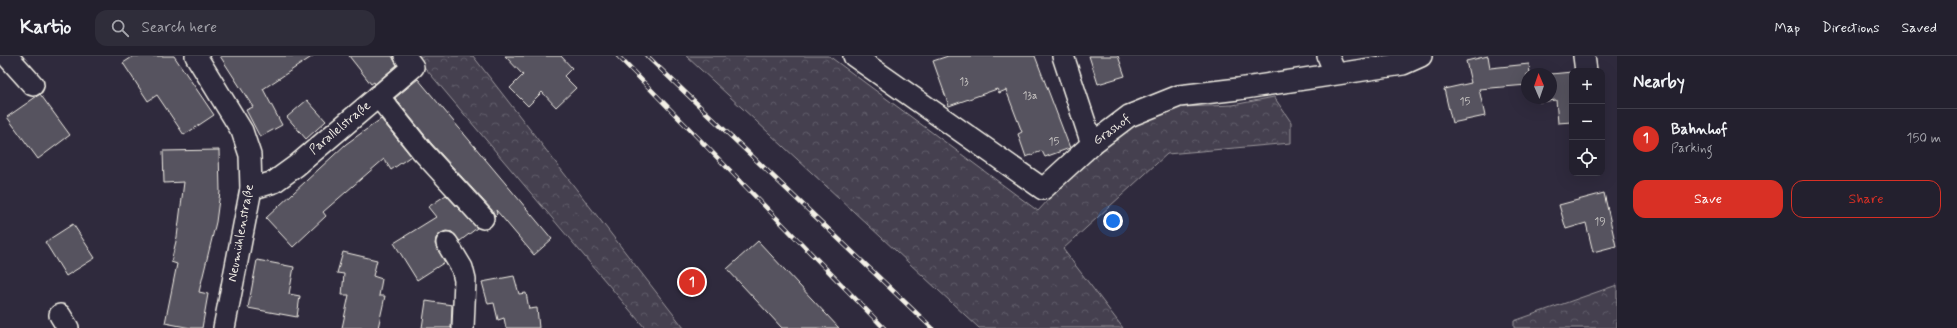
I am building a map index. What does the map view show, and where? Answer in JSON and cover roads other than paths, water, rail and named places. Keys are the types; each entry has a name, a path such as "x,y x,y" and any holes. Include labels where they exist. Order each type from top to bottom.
{"street":[{"path":"7,56 33,85"},
{"name":"Neumühlenstraße","path":"196,56 242,131 250,155 251,189 224,328"},
{"name":"Parallelstraße","path":"251,189 274,182 296,166 413,66 405,56"},
{"name":"Grashof","path":"854,56 1043,189 1092,144 1129,116 1179,96 1238,89 1332,65 1403,64 1421,56"},
{"path":"1063,56 1092,144"},
{"path":"1584,56 1586,68"},
{"path":"378,96 422,151 483,218"},
{"path":"447,244 462,268 465,280 463,328"}],"railway":[{"path":"618,56 884,328"},
{"path":"647,56 932,328"}],"place":[{"name":"Bahnhof","path":"692,282"}]}
